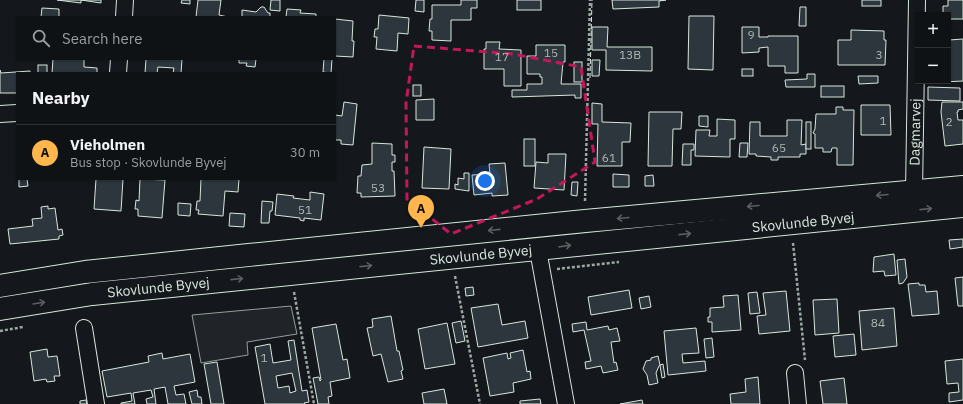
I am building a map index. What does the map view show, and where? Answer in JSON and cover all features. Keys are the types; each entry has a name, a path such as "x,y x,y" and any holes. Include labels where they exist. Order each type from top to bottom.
{"main road":[{"name":"Skovlunde Byvej","path":"0,286 85,272 585,221 963,187"},
{"name":"Skovlunde Byvej","path":"0,309 92,294 963,206"}],"street":[{"path":"124,16 126,0"},
{"name":"Dagmarvej","path":"914,192 917,0"},
{"path":"118,72 120,60"},
{"path":"0,114 16,113"},
{"path":"538,250 566,404"},
{"path":"84,328 96,404"},
{"path":"795,373 798,404"}],"path":[{"path":"585,221 590,0"},
{"path":"586,243 588,266"},
{"path":"793,243 806,369 795,373"},
{"path":"451,257 480,404"},
{"path":"293,273 294,292 314,404"}],"highlighted area":[{"path":"414,46 513,54 581,67 595,162 537,199 451,234 407,199 406,103"}],"shaded area":[{"path":"291,306 297,334 247,342 248,355 201,363 192,315"}],"building":[{"path":"57,0 81,0 81,3"},
{"path":"81,0 101,0 101,3"},
{"path":"182,0 190,0 190,4 181,3"},
{"path":"198,0 221,0 219,15 224,16 196,16"},
{"path":"271,0 280,0 280,11 270,10"},
{"path":"416,0 424,0 424,12 415,11"},
{"path":"461,0 477,0 477,8 471,8 471,20 451,20 451,41 432,40 432,31 429,31 430,19 432,19 432,5 461,5"},
{"path":"517,0 541,0 541,10 517,10"},
{"path":"612,0 666,0 659,1 659,7 613,9"},
{"path":"862,0 881,0 881,6 862,6"},
{"path":"948,0 963,0 963,19 951,19 951,12 943,12 943,6 948,6"},
{"path":"261,7 264,7 268,13 270,13 270,16 242,16 242,10 256,12"},
{"path":"800,7 806,7 806,26 799,26"},
{"path":"42,8 59,9 59,16 41,16"},
{"path":"287,9 301,10 300,13 316,14 316,16 286,16"},
{"path":"379,15 409,18 408,34 398,33 397,51 376,49 377,37 374,37 375,29 378,29"},
{"path":"689,16 714,16 713,70 688,69"},
{"path":"336,19 353,21 353,57 336,56"},
{"path":"592,27 608,27 607,47 652,47 652,71 606,70 606,50 592,50"},
{"path":"742,27 759,27 759,37 798,36 798,73 785,73 785,66 768,66 768,47 759,48 759,52 742,53"},
{"path":"851,30 884,31 884,40 886,40 885,65 838,65 838,40 851,40"},
{"path":"963,39 963,81 951,82 951,40"},
{"path":"486,42 500,42 499,49 521,50 521,86 504,86 504,69 484,69 484,49 486,49"},
{"path":"536,45 565,45 565,62 563,62 561,84 581,84 581,98 575,98 575,95 512,97 512,90 527,90 527,84 542,84 542,77 540,77 540,74 527,74 527,56 536,56"},
{"path":"53,60 84,60 84,67 97,68 97,72 52,72"},
{"path":"146,60 182,60 181,72 173,72 174,68 158,67 157,72 145,72"},
{"path":"239,60 256,60 255,67 246,66 247,63 239,63"},
{"path":"324,60 332,60 331,72 323,72"},
{"path":"592,60 600,60 599,76 592,76"},
{"path":"574,62 582,62 582,82 574,82"},
{"path":"38,65 47,65 47,72 38,72"},
{"path":"742,69 753,69 753,76 742,76"},
{"path":"0,70 1,73 30,71 16,72 16,93 0,93"},
{"path":"807,74 815,74 815,87 786,87 785,80 807,79"},
{"path":"858,76 878,76 878,83 859,84"},
{"path":"413,85 421,85 421,96 413,96"},
{"path":"821,86 844,86 844,97 821,97"},
{"path":"928,87 960,88 960,101 928,100"},
{"path":"434,99 434,120 416,120 416,100"},
{"path":"344,102 357,104 353,145 341,144 341,140 336,140 336,115 342,116"},
{"path":"942,102 963,102 963,109 958,110 957,112 958,120 963,120 963,144 945,146 941,112"},
{"path":"592,103 602,104 602,122 631,123 630,142 622,142 622,166 597,166 598,124 592,124"},
{"path":"861,105 890,105 891,135 861,135"},
{"path":"836,107 843,107 843,110 854,110 853,165 837,165 837,148 832,148 831,152 823,152 823,148 815,148 815,134 813,133 815,129 816,114 836,114"},
{"path":"649,112 682,112 681,129 673,129 672,166 648,166"},
{"path":"699,116 708,116 708,127 699,126"},
{"path":"717,119 735,120 735,139 730,139 730,157 695,156 696,130 710,130 709,136 717,136"},
{"path":"787,120 802,120 801,145 806,144 806,154 800,154 800,157 778,157 778,160 771,160 771,157 749,154 750,122 760,122 760,136 787,136"},
{"path":"806,122 811,122 811,149 806,149"},
{"path":"524,139 535,139 535,166 524,166"},
{"path":"372,143 392,144 392,155 395,155 395,162 392,162 392,171 394,171 395,196 361,197 361,193 357,193 358,176 361,176 362,165 372,164"},
{"path":"740,143 748,143 747,157 739,157"},
{"path":"683,144 694,144 694,150 691,150 691,165 682,165"},
{"path":"424,147 451,149 449,189 422,188"},
{"path":"548,154 566,154 564,190 534,188 536,162 548,163"},
{"path":"505,163 508,195 492,196 492,193 474,195 472,175 490,174 489,164"},
{"path":"464,173 469,173 469,191 455,189 455,184 458,185 458,178 464,179"},
{"path":"613,174 629,175 629,187 613,187"},
{"path":"653,175 654,186 645,186 645,176"},
{"path":"19,180 27,180 28,186 19,187"},
{"path":"96,180 123,180 121,211 94,209"},
{"path":"140,180 165,180 162,218 138,216 138,209 135,209 136,200 139,201"},
{"path":"201,180 239,180 238,192 225,191 223,216 198,214 199,210 196,210 197,201 200,201"},
{"path":"572,182 578,182 577,196 571,195"},
{"path":"310,192 324,194 321,220 304,218 304,221 300,220 300,218 275,215 277,194 310,200"},
{"path":"262,201 273,202 272,211 270,211 269,223 261,223"},
{"path":"178,203 191,204 190,216 178,215"},
{"path":"48,206 48,209 55,208 58,230 62,229 63,235 59,236 59,239 10,244 8,229 33,226 32,219 42,218 41,207"},
{"path":"230,213 245,214 244,227 229,226"},
{"path":"963,239 963,247 950,249 949,240"},
{"path":"894,254 896,275 885,276 884,271 873,272 874,257"},
{"path":"905,259 907,277 903,283 899,284 897,260"},
{"path":"963,277 963,306 958,306 955,278"},
{"path":"919,283 919,285 925,285 926,292 937,291 939,314 912,316 908,284"},
{"path":"473,287 474,295 466,296 465,288"},
{"path":"629,290 632,308 591,315 588,297"},
{"path":"786,291 790,331 759,334 757,316 766,315 763,293"},
{"path":"757,292 760,313 750,314 748,293"},
{"path":"738,295 741,330 712,332 712,322 708,322 708,317 710,317 710,308 724,307 723,296"},
{"path":"649,296 651,307 641,309 639,298"},
{"path":"837,299 839,333 815,335 813,300"},
{"path":"498,304 502,325 525,321 528,338 478,347 471,308"},
{"path":"894,308 897,346 862,350 859,311"},
{"path":"391,316 397,351 399,351 403,370 401,371 403,379 388,382 381,354 373,356 367,328 373,327 372,319"},
{"path":"461,321 465,341 456,343 452,323"},
{"path":"586,322 587,330 608,326 609,330 617,328 620,341 611,342 614,363 616,362 618,370 603,373 601,366 586,369 585,362 591,361 584,330 573,332 572,324"},
{"path":"447,323 455,364 425,369 418,329"},
{"path":"336,324 343,360 347,359 350,378 330,382 332,396 328,397 329,404 318,404 313,378 319,377 320,381 321,380 312,328"},
{"path":"696,328 699,353 682,354 683,363 705,361 706,371 668,375 664,331"},
{"path":"854,334 856,355 835,357 833,336"},
{"path":"712,338 714,357 706,358 704,339"},
{"path":"294,340 302,391 307,390 309,402 304,403 305,404 265,404 255,347 270,344 273,363 291,360 288,341","holes":["292,373 296,391 290,393 289,386 278,388 276,376"]},
{"path":"47,349 48,357 57,356 60,376 54,376 55,381 47,382 46,379 34,381 30,352"},
{"path":"523,350 527,372 530,371 531,379 513,383 514,392 490,396 483,358 507,353 508,359 511,358 510,353"},
{"path":"162,353 163,359 190,354 195,382 174,386 176,395 184,394 186,404 168,404 165,387 154,389 156,404 147,404 146,399 153,397 151,390 133,393 135,404 121,404 132,401 131,393 107,397 102,371 149,362 148,356"},
{"path":"658,356 660,365 656,373 658,383 649,385 647,375 643,369 646,361"},
{"path":"963,359 963,400 949,402 949,393 959,392 958,383 947,384 945,361"},
{"path":"217,362 224,404 211,404 204,364"},
{"path":"663,364 665,377 662,378 660,365"},
{"path":"758,377 760,404 731,404 730,394 746,392 745,379"},
{"path":"844,378 847,404 823,404 820,381"},
{"path":"444,389 447,404 424,404 422,393"},
{"path":"197,390 198,397 201,397 202,404 192,404 189,392"},
{"path":"540,399 541,404 520,404 520,401"},
{"path":"86,400 87,404 80,404 80,401"},
{"path":"642,400 643,404 620,404"}],"fence":[{"path":"590,78 592,0"}],"place":[{"name":"Vieholmen","path":"421,228"}]}
